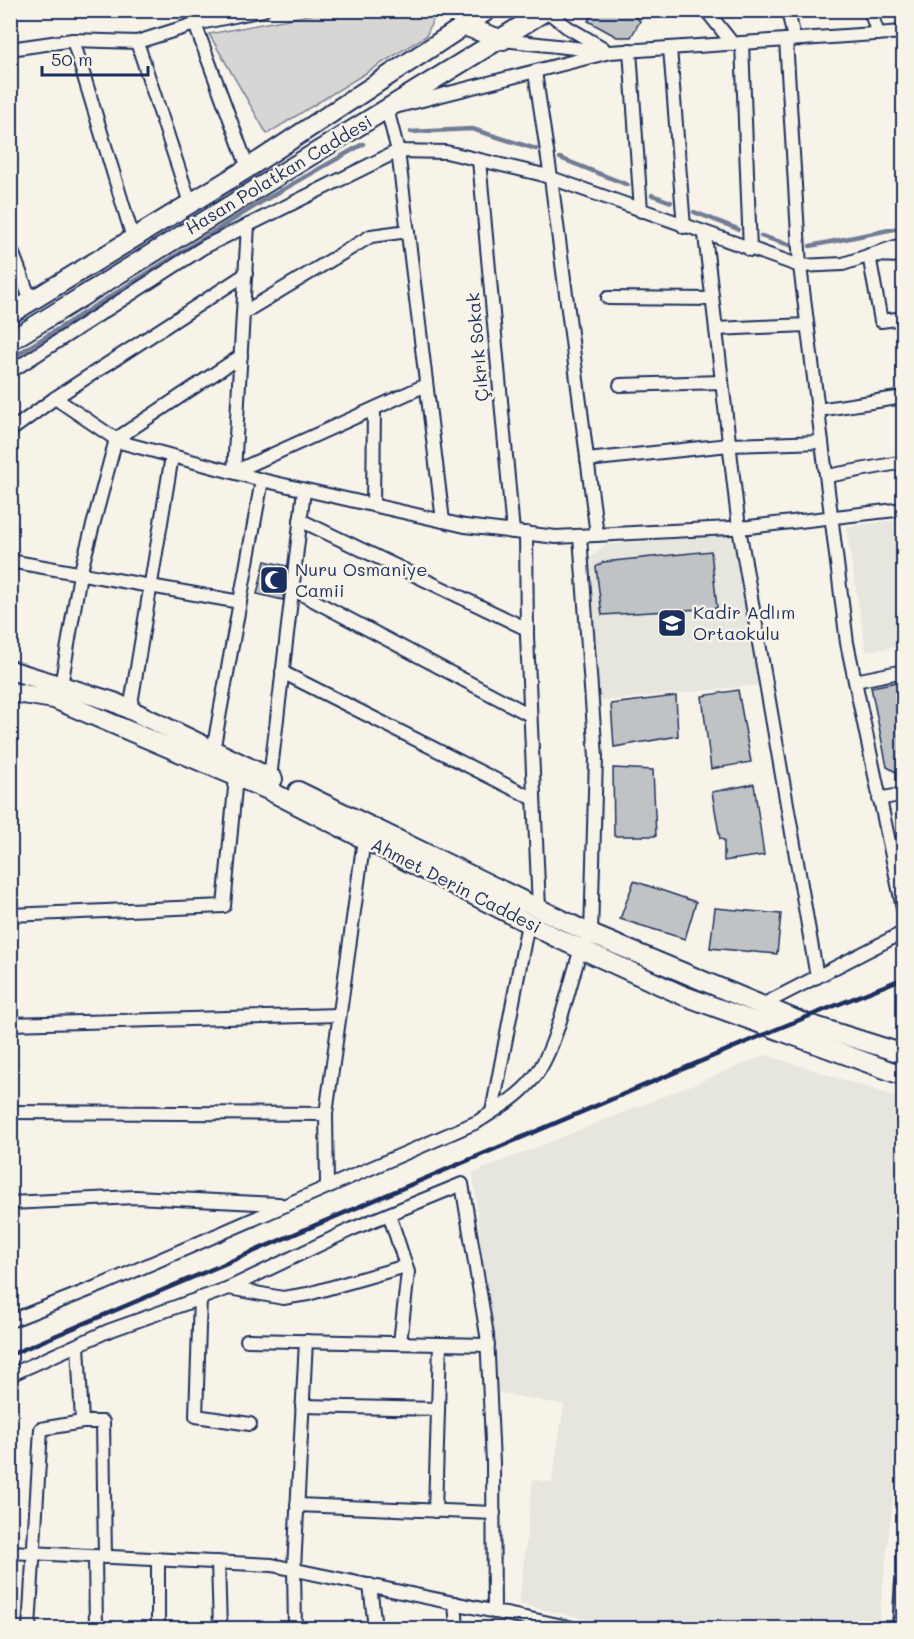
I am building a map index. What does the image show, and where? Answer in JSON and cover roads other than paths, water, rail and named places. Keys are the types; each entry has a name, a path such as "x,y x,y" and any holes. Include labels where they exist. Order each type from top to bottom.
{"main road":[{"name":"Hasan Polatkan Caddesi","path":"10,314 248,168 488,10"},
{"name":"Hasan Polatkan Caddesi","path":"10,340 547,11"},
{"path":"464,26 502,40"},
{"name":"Ahmet Derin Caddesi","path":"10,670 130,710 270,778 534,916"},
{"name":"Ahmet Derin Caddesi","path":"10,692 54,699 236,777 364,839 586,941 682,995 903,1076"},
{"name":"Ahmet Derin Caddesi","path":"586,941 799,1020 903,1054"}],"street":[{"path":"10,49 73,40 137,42 195,24 263,10"},
{"path":"452,10 464,26"},
{"path":"706,10 737,43 750,250"},
{"path":"788,10 800,266 847,643 903,913"},
{"path":"870,10 878,34"},
{"path":"547,11 567,27 610,52"},
{"path":"195,24 248,168"},
{"path":"443,521 398,151 387,109 610,52 903,32"},
{"path":"73,40 133,238"},
{"path":"502,40 610,52"},
{"path":"137,42 190,203"},
{"path":"670,48 684,227"},
{"path":"630,50 641,211"},
{"path":"535,72 597,535"},
{"path":"10,372 204,247 398,151 446,152 551,178 684,227 800,266 843,264 903,244"},
{"name":"Çıkrık Sokak","path":"479,160 513,532"},
{"path":"234,472 249,225"},
{"path":"243,314 371,236 408,231"},
{"path":"705,234 739,528 817,977"},
{"path":"10,246 31,301"},
{"path":"869,255 903,256"},
{"path":"869,255 881,321 903,318"},
{"path":"10,431 55,398 246,274"},
{"path":"608,297 712,299"},
{"path":"716,329 807,325"},
{"path":"61,686 80,574 116,439 241,356"},
{"path":"620,385 722,382"},
{"path":"234,472 426,385"},
{"path":"818,410 903,397"},
{"path":"55,398 116,439 172,456 262,480 443,521 513,532 556,537 739,528 903,509"},
{"path":"373,505 374,409"},
{"path":"587,460 729,445 822,442"},
{"path":"130,710 153,587 172,456"},
{"path":"826,476 903,462"},
{"path":"213,751 262,480"},
{"path":"270,778 304,490"},
{"path":"300,520 527,629"},
{"path":"492,1112 534,916 534,799 527,629 526,533"},
{"path":"14,1317 104,1284 327,1185 477,1122 514,1098 527,1085 547,1055 586,941 596,757 580,536"},
{"path":"10,561 240,602"},
{"path":"292,589 530,715"},
{"path":"855,681 903,671"},
{"path":"282,672 534,799"},
{"path":"10,915 224,906 236,777"},
{"path":"879,799 903,794"},
{"path":"327,1185 326,1114 364,839"},
{"path":"762,1005 903,932"},
{"path":"10,1024 339,1015"},
{"path":"10,1112 326,1114"},
{"path":"10,1375 78,1345 229,1288 389,1214 462,1184 488,1345 494,1513 494,1612"},
{"path":"10,1203 135,1197 284,1204"},
{"path":"389,1214 406,1266 408,1292 400,1343"},
{"path":"229,1288 284,1298 308,1294 406,1266"},
{"path":"200,1298 196,1416 250,1424"},
{"path":"248,1340 488,1345"},
{"path":"296,1629 294,1569 306,1341"},
{"path":"435,1510 440,1344"},
{"path":"78,1345 81,1422"},
{"path":"302,1406 438,1409"},
{"path":"29,1629 41,1430 81,1422 103,1422 96,1629"},
{"path":"297,1505 494,1513"},
{"path":"10,1552 272,1564 570,1628"},
{"path":"158,1559 158,1629"},
{"path":"219,1562 220,1629"},
{"path":"901,1629 903,1580"},
{"path":"370,1585 375,1629"},
{"path":"455,1603 457,1629"}],"waterway":[{"path":"411,132 472,129 536,149"},
{"path":"10,359 263,201 363,144"},
{"path":"560,158 628,185"},
{"path":"652,195 671,202"},
{"path":"694,212 738,229"},
{"path":"810,246 904,227"},
{"path":"761,236 790,245"}],"railway":[{"path":"10,1355 777,1029 904,978"}],"place":[{"name":"Nuru Osmaniye Camii","path":"274,580"},
{"name":"Kadir Adlım Ortaokulu","path":"672,623"}]}
